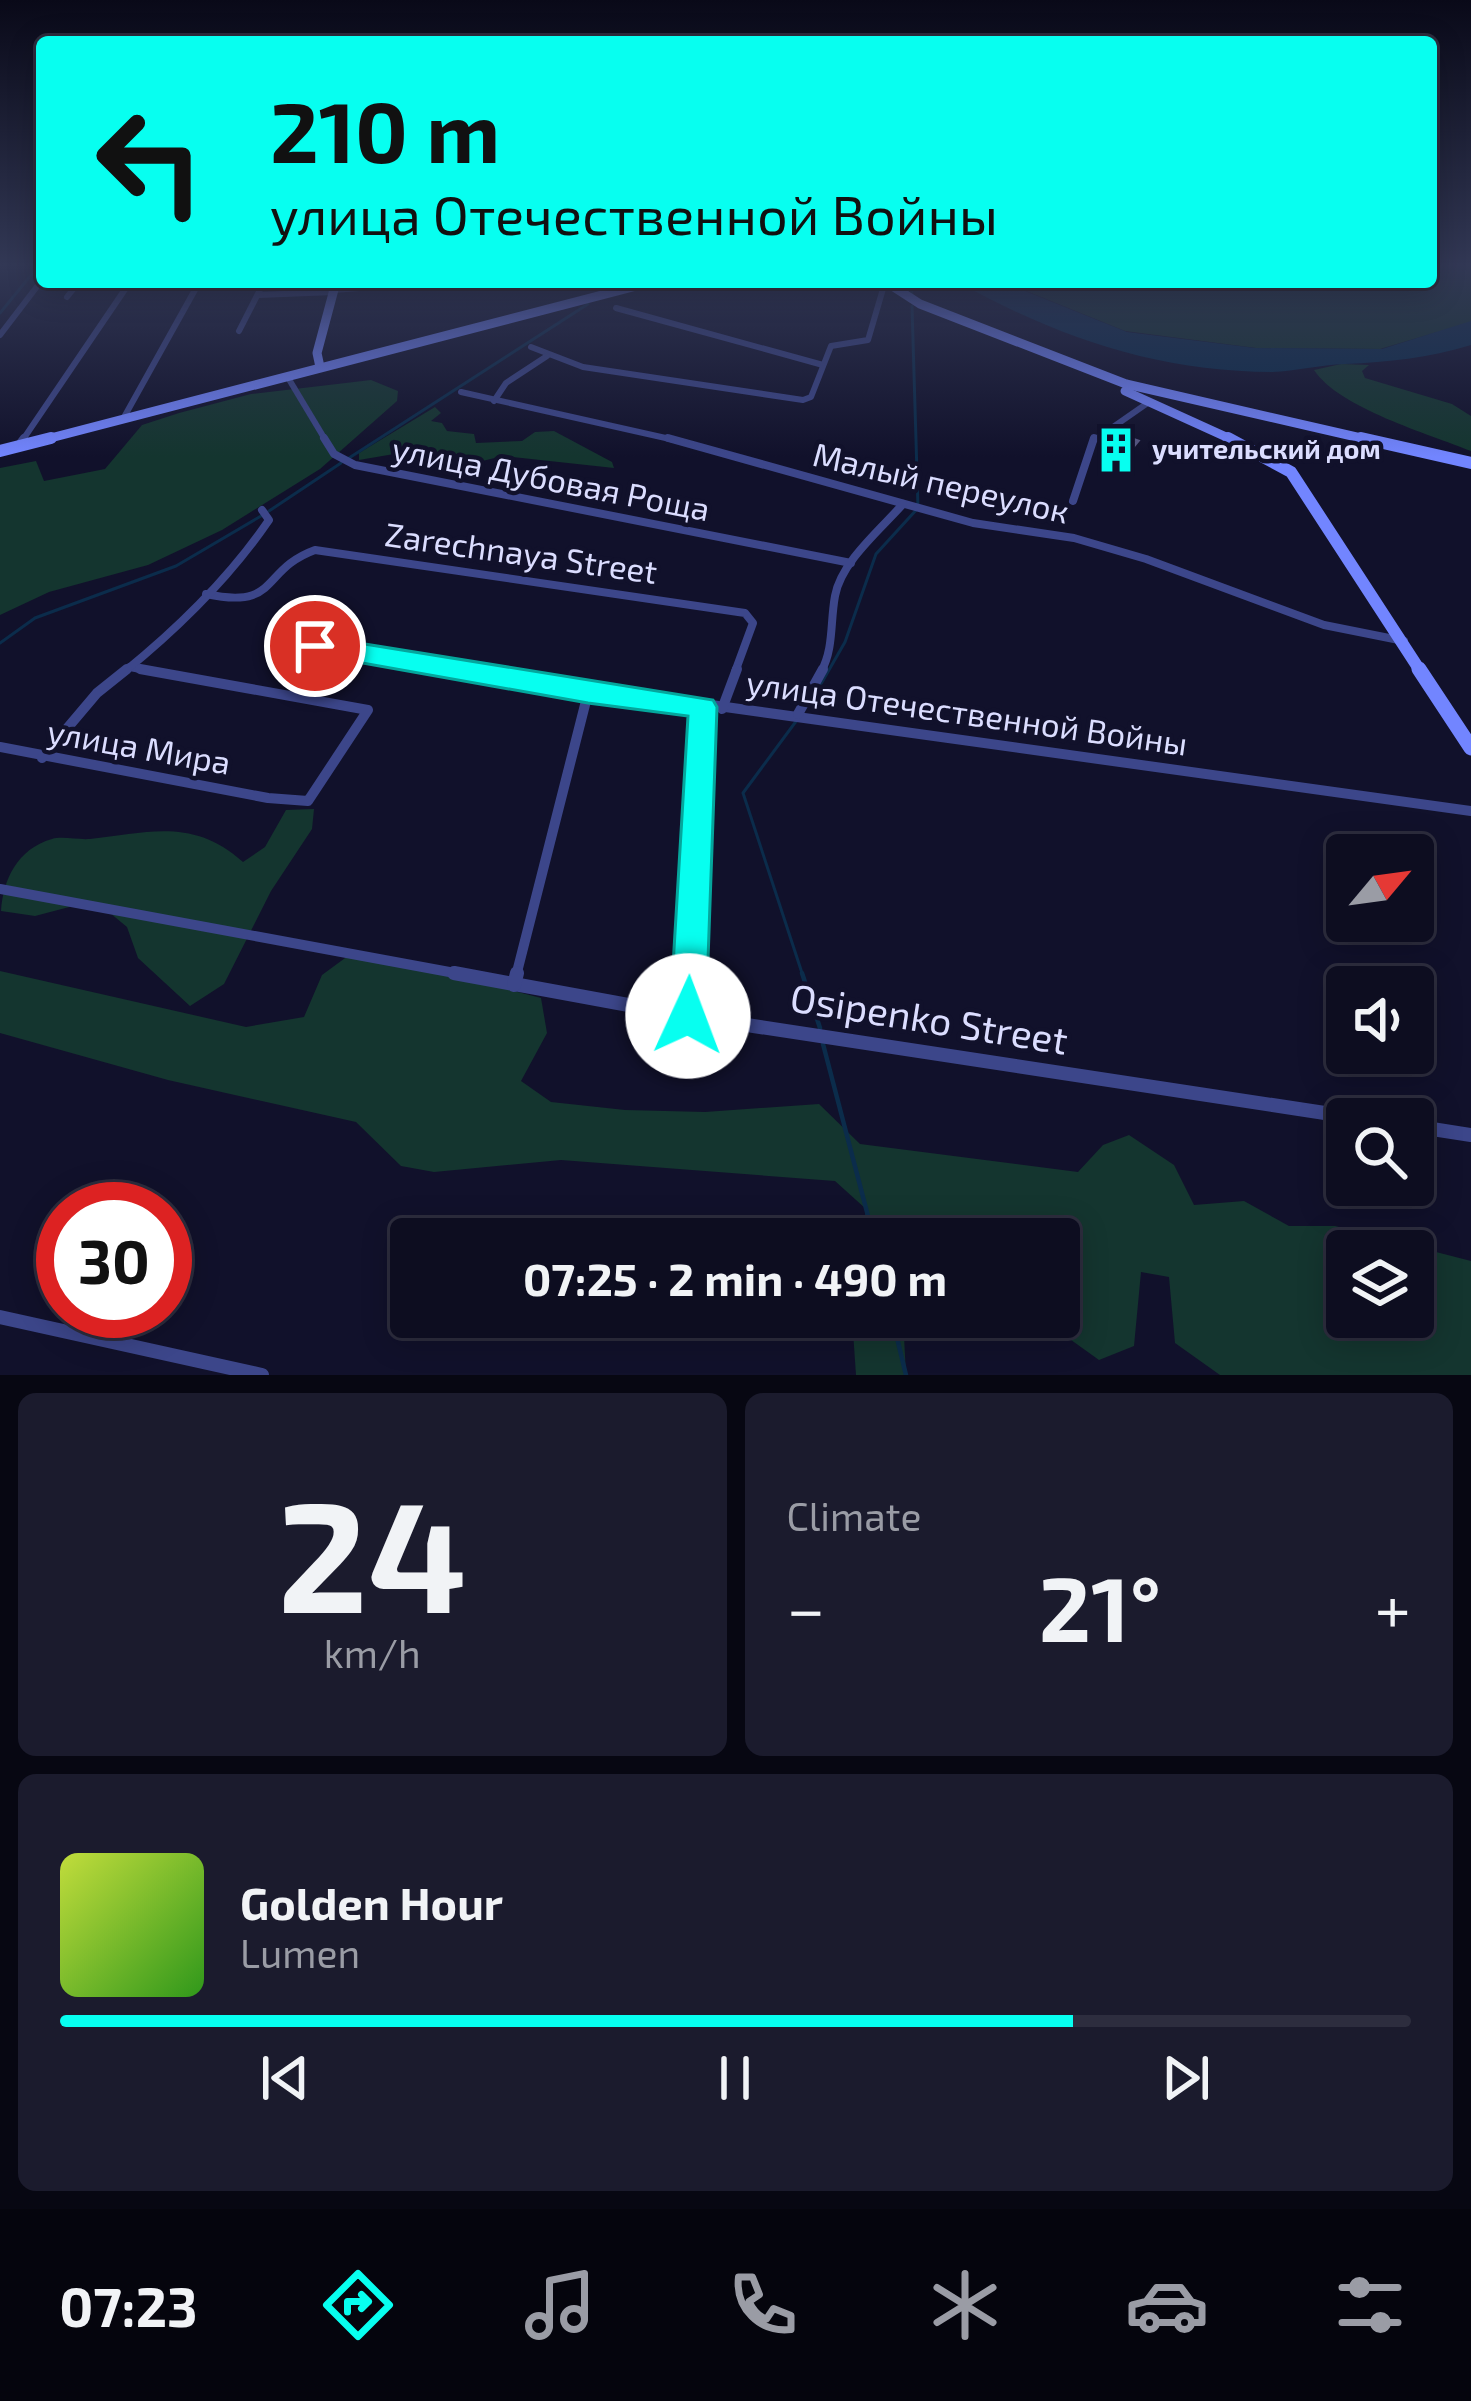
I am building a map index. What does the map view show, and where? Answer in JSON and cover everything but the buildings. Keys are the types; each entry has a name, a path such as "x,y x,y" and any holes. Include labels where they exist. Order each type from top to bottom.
{"street":[{"path":"17,447 98,328"},
{"path":"123,418 173,328"},
{"path":"320,367 317,353 323,328"},
{"path":"0,451 468,328"},
{"path":"690,328 824,365"},
{"path":"531,347 583,367 803,400 811,397 835,344 868,340 871,328"},
{"path":"979,328 1262,453 1291,472 1471,748"},
{"path":"494,401 506,383 548,356"},
{"path":"1072,366 1154,392 1471,463"},
{"name":"улица Дубовая Роща","path":"287,376 334,454 355,465 850,563"},
{"name":"Малый переулок","path":"461,392 626,426 974,523 1073,538 1145,559 1324,625 1404,641"},
{"path":"1073,501 1094,438 1149,402"},
{"path":"798,714 829,657 831,604 850,563 903,504"},
{"path":"42,758 97,693 206,594 266,526 269,520 262,510"},
{"name":"Zarechnaya Street","path":"206,594 235,603 255,598 299,555 315,550 745,613 753,622 722,709"},
{"name":"улица Отечественной Войны","path":"315,646 588,693 798,714 1471,811"},
{"name":"улица Мира","path":"0,747 268,798 308,801 368,710 130,667"},
{"path":"514,985 588,693"},
{"path":"688,1016 703,707"},
{"name":"Osipenko Street","path":"0,889 688,1016 1326,1113"},
{"path":"1434,1129 1471,1135"},
{"path":"0,1317 262,1375"}],"green space":[{"path":"1118,328 1450,328 1380,349 1256,348"},
{"path":"1369,365 1362,371 1365,378 1452,404 1471,416 1471,451 1364,408 1326,384 1314,370"},
{"path":"371,380 398,391 397,401 320,469 222,530 148,565 49,592 0,615 0,468 36,461 44,481 105,469 142,425 251,394"},
{"path":"435,407 441,413 431,421 442,423 447,431 474,434 476,443 522,441 535,432 554,431 612,462 614,468 503,456 470,464 433,463 394,454 359,460 359,453"},
{"path":"314,809 312,829 271,891 224,984 190,1006 138,958 127,927 104,908 73,906 35,916 1,911 14,867 30,850 52,839 171,831 207,839 243,862 265,847 286,810"},
{"path":"356,950 541,998 547,1033 521,1081 551,1102 705,1112 819,1104 860,1144 1078,1172 1103,1145 1129,1135 1174,1165 1194,1205 1244,1201 1289,1226 1351,1230 1326,1230 1326,1338 1434,1338 1434,1251 1471,1261 1471,1375 1220,1375 1175,1343 1169,1277 1141,1272 1134,1346 1099,1360 1068,1338 1080,1338 1080,1218 864,1218 866,1209 835,1181 561,1160 434,1172 401,1166 356,1122 168,1080 0,1033 0,971 246,1027 304,1017 322,975"},
{"path":"853,1338 904,1338 906,1375 856,1375"}],"water":[{"path":"1054,328 1117,328 1255,348 1382,349 1448,328 1471,328 1471,345 1408,359 1281,371 1230,370 1148,358"}],"waterway":[{"path":"349,458 550,328"},
{"path":"810,703 845,642 876,554 918,508 913,328"},
{"path":"269,511 341,463"},
{"path":"0,643 35,618 176,566 261,516"},
{"path":"797,720 743,793 803,976"},
{"path":"802,973 820,1028"},
{"path":"823,1044 869,1218"},
{"path":"897,1338 906,1375"}],"place":[{"name":"учительский дом","path":"1116,450"}],"route":[{"path":"315,646 588,693 703,707 688,1016"}]}
